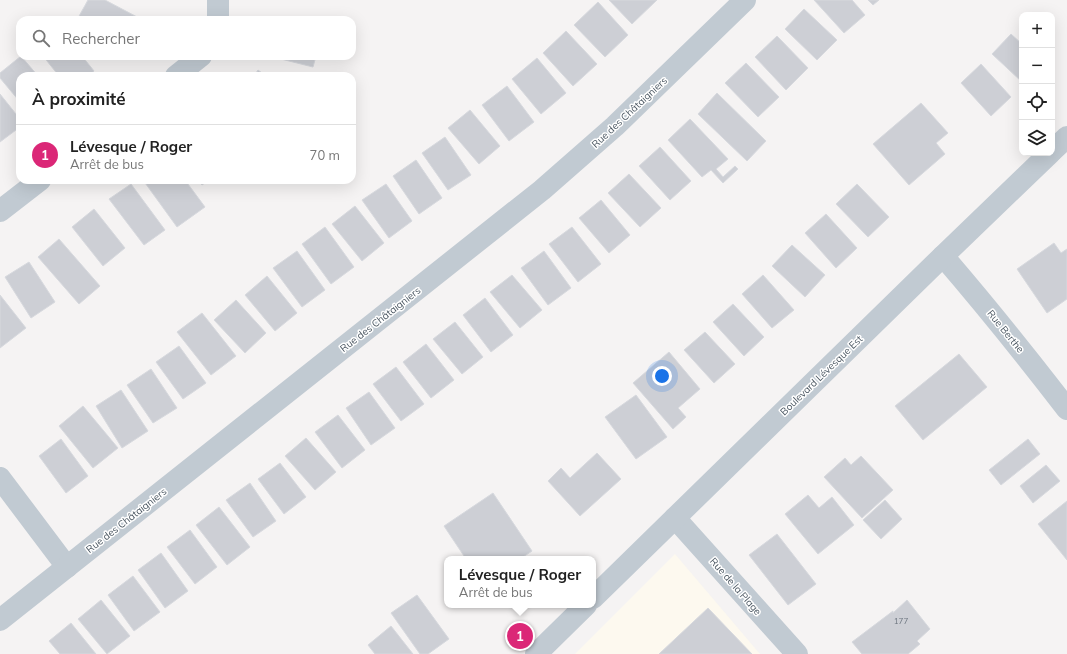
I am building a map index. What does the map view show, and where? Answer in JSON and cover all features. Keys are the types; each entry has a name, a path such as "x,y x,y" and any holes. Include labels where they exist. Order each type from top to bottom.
{"street":[{"path":"218,0 218,16"},
{"name":"Rue des Châtaigniers","path":"0,620 562,173 646,97 745,0"},
{"path":"181,72 196,60"},
{"name":"Boulevard Lévesque Est","path":"1055,148 1067,137"},
{"name":"Boulevard Lévesque Est","path":"596,595 1047,156"},
{"path":"0,211 35,184"},
{"name":"Rue Berthe","path":"943,256 970,286 1038,370 1067,409"},
{"path":"0,478 68,567"},
{"name":"Rue de la Plage","path":"675,518 797,654"},
{"path":"536,654 583,608"}],"shaded area":[{"path":"675,554 760,654 575,654"}],"building":[{"path":"88,0 105,0 135,16 79,16"},
{"path":"609,0 657,0 632,24"},
{"path":"814,0 852,0 865,15 844,33"},
{"path":"868,0 879,0 873,5"},
{"path":"598,2 628,35 605,57 574,25"},
{"path":"804,9 837,40 817,60 785,29"},
{"path":"566,31 597,64 573,86 543,53"},
{"path":"1011,34 1019,41 1019,79 992,54"},
{"path":"777,36 808,68 786,90 755,57"},
{"path":"537,58 566,93 541,114 512,79"},
{"path":"16,60 24,60 35,72 16,72 16,97 0,78 0,73"},
{"path":"46,60 85,60 94,71 93,72 56,72"},
{"path":"285,60 315,60 313,67"},
{"path":"746,63 779,97 758,117 725,83"},
{"path":"981,64 1011,97 991,116 961,83"},
{"path":"507,86 534,122 509,141 482,105"},
{"path":"717,93 766,141 747,161 698,114"},
{"path":"0,94 16,114 16,130 0,142"},
{"path":"921,103 948,133 936,143 945,154 909,185 873,144"},
{"path":"470,110 500,146 479,164 448,128"},
{"path":"690,119 728,159 716,169 723,177 735,166 738,169 723,183 711,170 702,177 668,140"},
{"path":"445,137 471,175 448,190 422,153"},
{"path":"660,147 691,181 670,200 639,166"},
{"path":"416,160 442,198 419,214 393,176"},
{"path":"629,174 661,208 640,227 608,193"},
{"path":"131,184 165,230 144,245 109,199"},
{"path":"146,184 188,184 205,207 177,227"},
{"path":"386,184 412,221 389,238 362,200"},
{"path":"857,184 889,217 868,237 836,204"},
{"path":"601,200 630,235 609,253 579,218"},
{"path":"355,206 384,243 362,261 332,224"},
{"path":"94,209 125,248 103,266 72,227"},
{"path":"826,214 857,248 836,268 805,233"},
{"path":"325,227 354,267 331,284 302,244"},
{"path":"572,227 601,264 578,282 549,244"},
{"path":"59,239 100,286 79,304 38,257"},
{"path":"1054,243 1061,253 1067,249 1067,299 1047,313 1017,269"},
{"path":"792,245 825,275 805,297 772,266"},
{"path":"297,251 325,290 302,307 273,268"},
{"path":"544,251 571,288 548,305 521,268"},
{"path":"29,262 55,302 31,318 5,277"},
{"path":"512,275 542,310 520,328 490,292"},
{"path":"763,275 794,310 772,328 742,294"},
{"path":"267,276 297,313 275,331 245,295"},
{"path":"0,295 26,328 0,348"},
{"path":"485,298 513,335 491,352 463,315"},
{"path":"236,300 266,333 245,353 214,320"},
{"path":"733,304 764,337 744,356 713,322"},
{"path":"202,313 236,356 211,375 177,332"},
{"path":"455,322 483,357 462,374 433,339"},
{"path":"705,332 735,364 714,383 684,350"},
{"path":"426,344 454,380 431,398 403,362"},
{"path":"179,346 206,383 183,399 156,362"},
{"path":"669,352 700,389 678,408 686,417 673,429 633,383"},
{"path":"959,354 987,387 923,440 895,406"},
{"path":"396,367 424,404 401,421 373,384"},
{"path":"151,369 177,408 153,423 127,385"},
{"path":"121,390 148,431 122,448 96,406"},
{"path":"369,392 395,428 371,445 346,408"},
{"path":"636,395 667,437 636,459 605,417"},
{"path":"83,406 118,448 93,468 59,426"},
{"path":"338,415 365,450 342,468 315,432"},
{"path":"306,438 336,472 315,490 285,456"},
{"path":"61,439 88,476 66,493 39,456"},
{"path":"1028,439 1040,454 1001,485 989,470"},
{"path":"597,453 621,479 580,516 548,481 561,468 570,478"},
{"path":"861,456 893,490 862,518 824,477 845,458 851,465"},
{"path":"280,463 306,497 284,514 258,479"},
{"path":"1046,465 1060,481 1033,503 1020,486"},
{"path":"250,483 276,521 253,537 226,500"},
{"path":"493,493 532,551 524,556 464,556 444,526"},
{"path":"808,495 819,508 832,497 854,525 818,554 785,514"},
{"path":"885,500 902,519 881,539 863,520"},
{"path":"1067,501 1067,560 1038,524"},
{"path":"219,507 250,547 227,565 196,525"},
{"path":"190,530 217,567 195,584 167,547"},
{"path":"777,534 816,584 788,605 749,555"},
{"path":"161,553 188,591 165,608 138,570"},
{"path":"133,576 160,612 134,631 108,595"},
{"path":"417,595 449,639 428,654 420,654 391,613"},
{"path":"101,600 130,636 107,654 78,619"},
{"path":"907,600 930,629 917,641 920,644 908,654 862,654 852,642 893,611 893,613"},
{"path":"708,608 752,654 659,654"},
{"path":"71,623 96,654 60,654 49,641"},
{"path":"391,626 413,654 375,654 368,645"}],"place":[{"name":"Lévesque / Roger","path":"520,636"}]}
